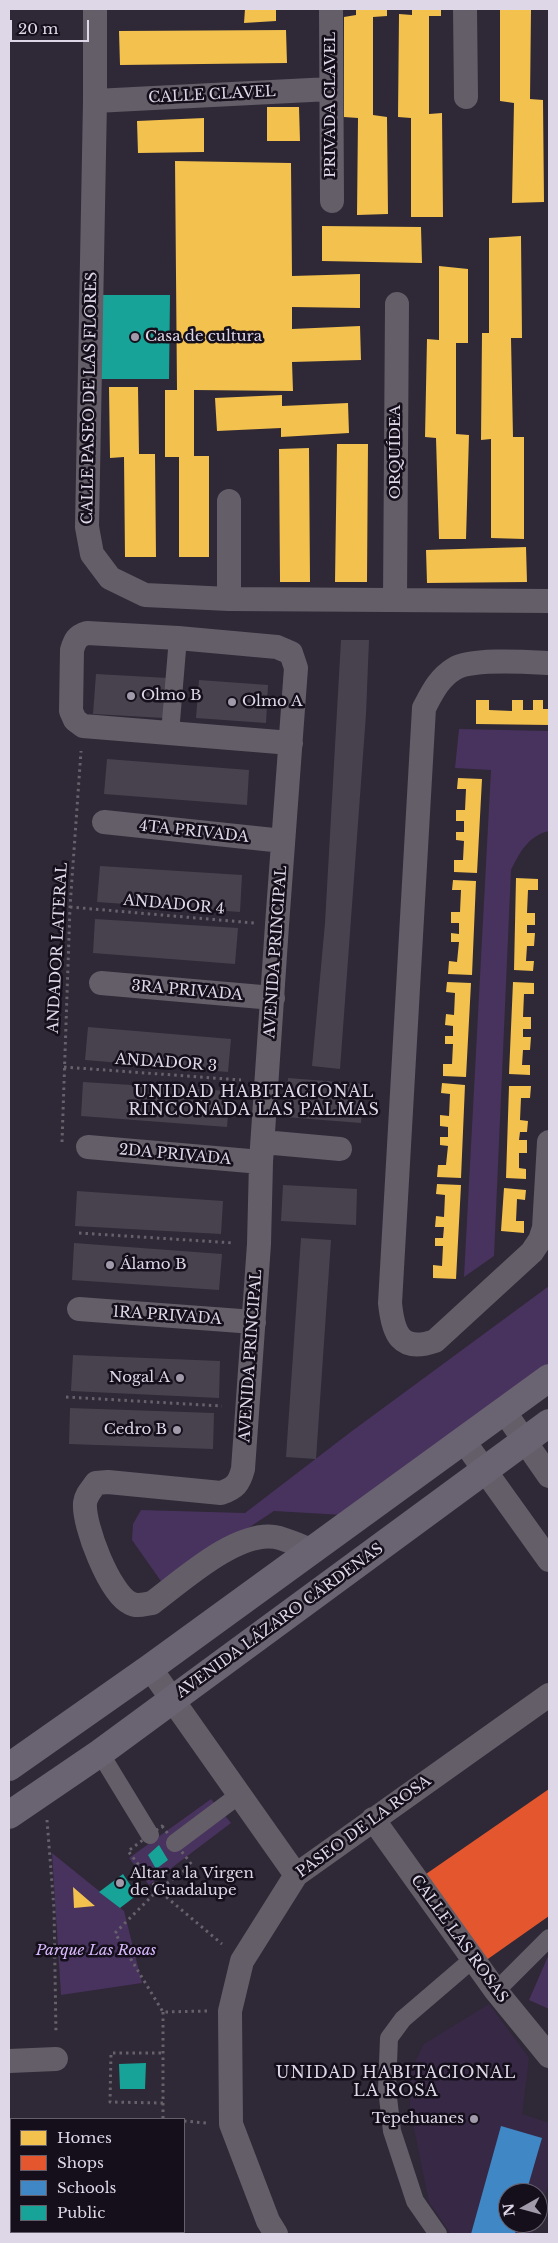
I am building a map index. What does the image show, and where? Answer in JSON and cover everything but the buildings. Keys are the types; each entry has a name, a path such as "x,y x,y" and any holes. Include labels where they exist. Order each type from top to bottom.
{"main road":[{"path":"9,1767 150,1668 549,1378"},
{"name":"AVENIDA LÁZARO CÁRDENAS","path":"9,1815 100,1753 549,1423"}],"street":[{"name":"CALLE PASEO DE LAS FLORES","path":"95,9 87,526 92,554 110,578 145,595 229,599 549,601"},
{"name":"PRIVADA CLAVEL","path":"331,9 332,201"},
{"path":"465,9 466,97"},
{"name":"CALLE CLAVEL","path":"95,101 330,89"},
{"name":"ORQUÍDEA","path":"395,600 397,304"},
{"path":"229,501 229,599"},
{"name":"AVENIDA PRINCIPAL","path":"84,726 75,720 71,711 72,650 77,637 87,633 178,638 277,647 292,653 296,668 272,998 262,1152 259,1244 243,1470 240,1482 236,1487 222,1493 108,1482 96,1483 88,1493 85,1503 86,1517 94,1549 117,1590 128,1603 138,1606 152,1602 227,1548 249,1539 274,1537 311,1550"},
{"path":"170,733 178,638"},
{"path":"549,663 492,661 455,668 435,685 424,708 390,1302 392,1323 399,1337 409,1344 423,1345 435,1341 532,1252 540,1240 544,1228 549,1142"},
{"path":"84,726 291,744"},
{"name":"4TA PRIVADA","path":"104,822 284,841"},
{"name":"3RA PRIVADA","path":"101,983 272,998"},
{"name":"2DA PRIVADA","path":"88,1147 262,1152 340,1149"},
{"name":"1RA PRIVADA","path":"79,1309 254,1322"},
{"path":"504,1411 549,1476"},
{"path":"463,1440 549,1560"},
{"path":"150,1668 296,1875"},
{"name":"PASEO DE LA ROSA","path":"276,2234 268,2221 231,2124 230,2011 242,1961 296,1875 549,1695"},
{"path":"100,1753 150,1835"},
{"path":"175,1843 239,1795"},
{"name":"CALLE LAS ROSAS","path":"373,1819 496,1991 549,2056"},
{"path":"496,1991 549,1938"},
{"path":"438,2234 415,2201 392,2131 387,2089 389,2038 403,2019 473,1959"},
{"path":"9,2061 56,2059"}],"path":[{"name":"ANDADOR LATERAL","path":"84,726 70,907 62,1145 88,1147"},
{"name":"ANDADOR 4","path":"70,907 277,925"},
{"name":"ANDADOR 3","path":"64,1067 267,1082"},
{"path":"79,1233 259,1244"},
{"path":"66,1397 247,1408"},
{"path":"44,1790 54,1909 56,2059"},
{"path":"163,2118 163,2012 115,1932 158,1890 242,1961"},
{"path":"163,2012 230,2011"},
{"path":"163,2053 111,2053 110,2092 110,2102 163,2103"}],"shaded area":[{"name":"Tepehuanes","path":"489,2004 529,2058 522,2114 549,2123 549,2182 548,2185 548,2183 498,2183 498,2233 533,2234 451,2234 429,2202 410,2108 411,2070 424,2044"}],"green space":[{"path":"459,729 549,731 549,831 530,841 521,851 511,870 494,1256 464,1277 491,770 455,768"},
{"path":"549,1286 549,1366 343,1515 274,1511 163,1584 132,1540 133,1524 141,1510 245,1513 352,1431"},
{"path":"211,1799 231,1823 149,1885 129,1858"},
{"name":"Parque Las Rosas","path":"52,1853 124,1911 142,1983 61,1995"},
{"path":"549,1954 549,2009 529,2000"}],"place":[{"name":"Casa de cultura","path":"135,337"},
{"name":"Olmo B","path":"131,696"},
{"name":"Olmo A","path":"232,702"},
{"name":"Álamo B","path":"110,1265"},
{"name":"Nogal A","path":"180,1378"},
{"name":"Cedro B","path":"177,1430"},
{"name":"Altar a la Virgen de Guadalupe","path":"120,1883"},
{"name":"Tepehuanes","path":"474,2119"}],"district":[{"name":"UNIDAD HABITACIONAL RINCONADA LAS PALMAS","path":"254,1101"},
{"name":"UNIDAD HABITACIONAL LA ROSA","path":"396,2082"}]}
